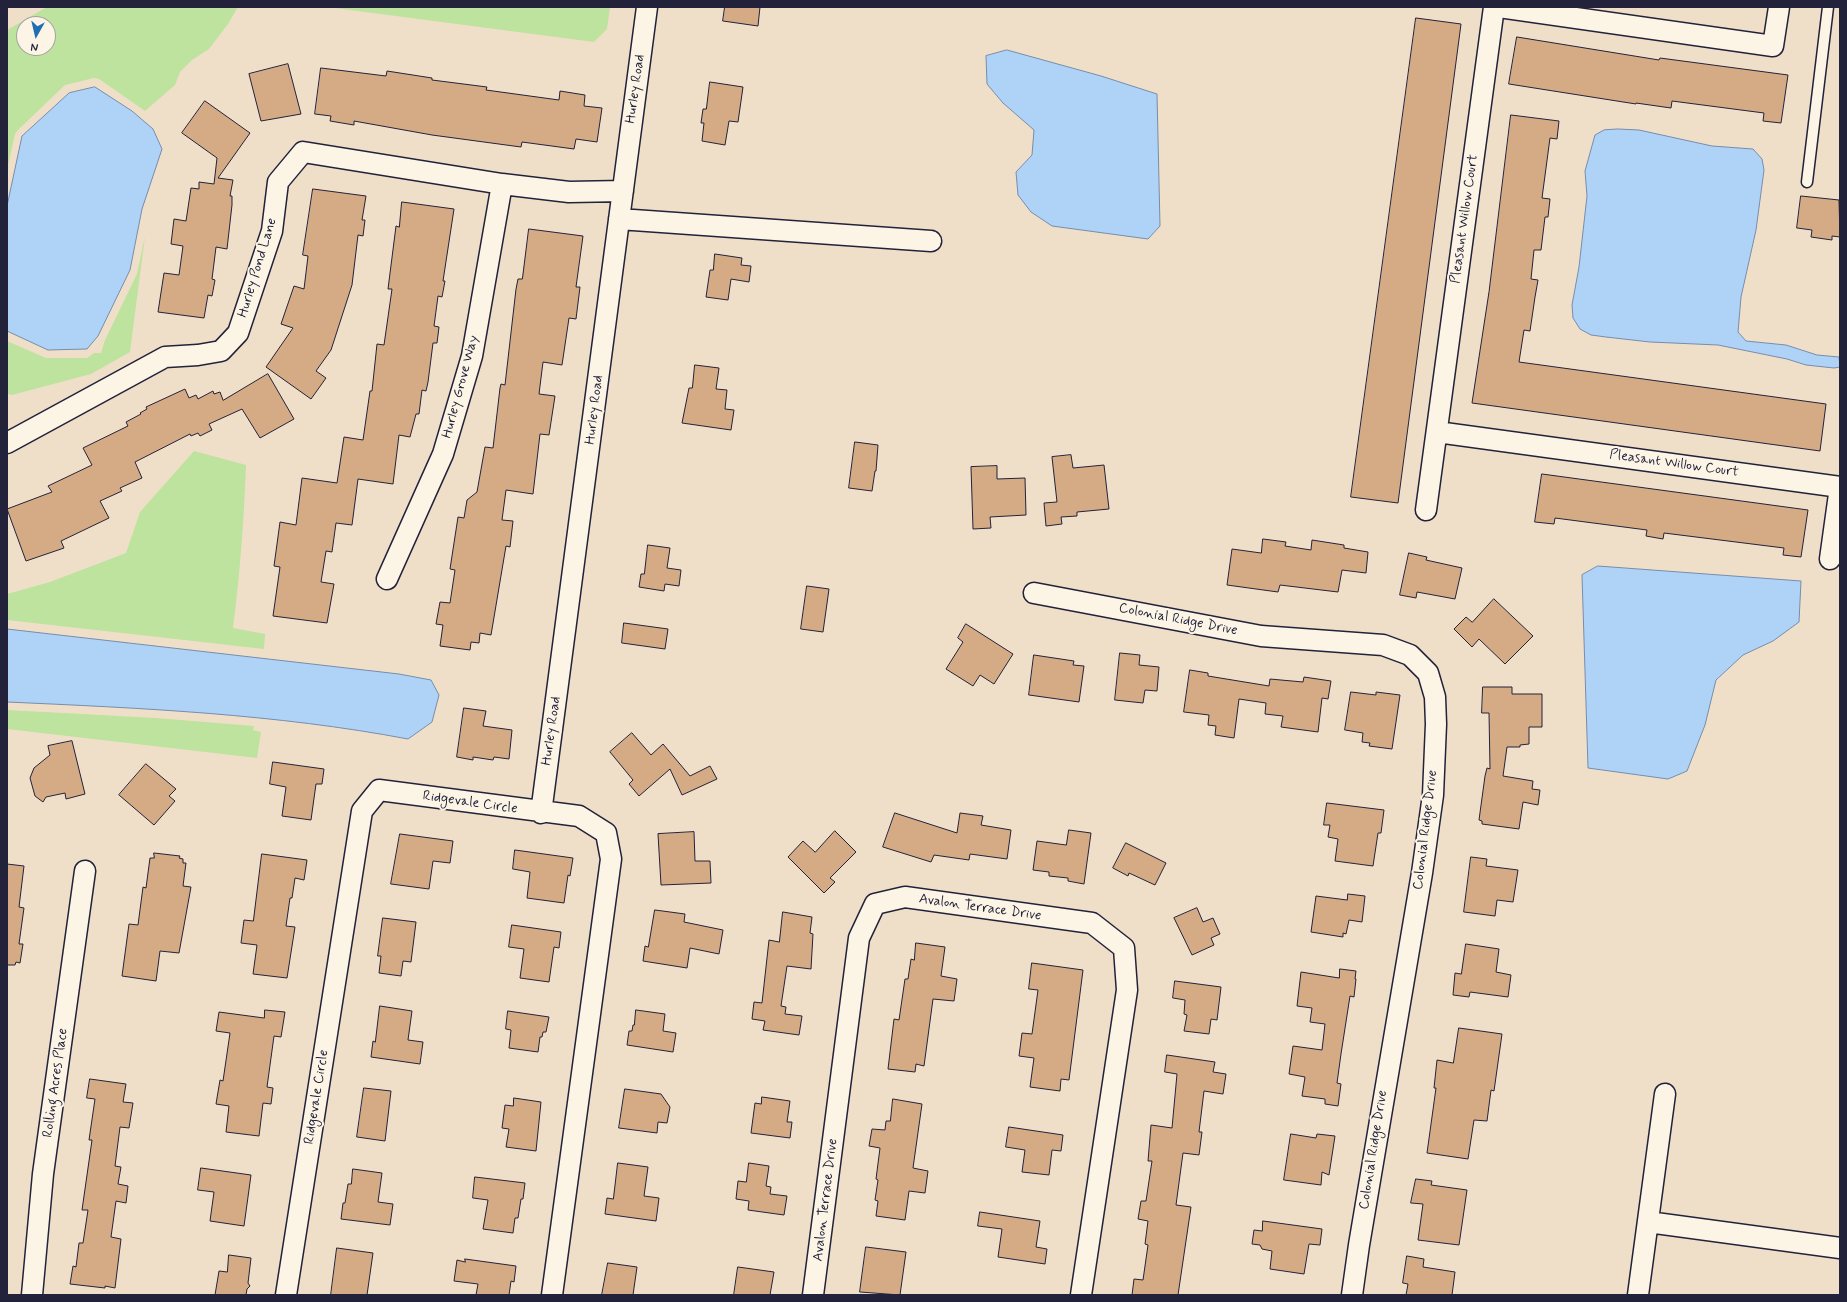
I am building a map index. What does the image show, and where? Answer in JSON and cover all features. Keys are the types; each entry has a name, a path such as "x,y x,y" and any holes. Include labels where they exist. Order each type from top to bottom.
{"street":[{"name":"Hurley Road","path":"541,813 647,7"},
{"name":"Pleasant Willow Court","path":"1426,510 1494,7"},
{"path":"1499,7 1773,46 1779,7"},
{"name":"Hurley Pond Lane","path":"7,443 164,357 221,352 238,333 272,231 278,182 303,152 502,184 568,192 623,191"},
{"name":"Hurley Grove Way","path":"387,579 443,454 472,356 502,184"},
{"path":"619,219 931,241"},
{"name":"Pleasant Willow Court","path":"1437,432 1840,487 1830,559"},
{"name":"Colonial Ridge Drive","path":"1034,593 1261,636 1383,645 1410,655 1428,673 1436,697 1433,795 1422,873 1359,1244 1352,1295"},
{"name":"Ridgevale Circle","path":"286,1295 362,811 379,790 541,813 579,816 606,833 611,859 552,1295"},
{"name":"Rolling Acres Place","path":"32,1295 43,1174 84,871"},
{"name":"Avalon Terrace Drive","path":"813,1295 859,938 875,904 905,897 1092,923 1124,948 1127,990 1082,1295"},
{"path":"1638,1295 1665,1094"},
{"path":"1648,1222 1840,1248"}],"lane":[{"path":"1807,182 1828,7"}],"green space":[{"path":"47,7 238,7 228,24 209,49 192,60 180,72 175,85 145,111 99,79 94,78 65,85 15,134 7,170 7,30 16,25 16,56 56,56 56,16 31,16"},
{"path":"327,7 610,7 607,29 594,42"},
{"path":"145,236 130,352 91,374 12,395 7,394 7,341 46,358 87,358 94,353 101,353 105,340 137,274"},
{"path":"194,451 246,465 238,587 233,628 265,634 264,649 7,620 7,594 50,582 126,553 140,512"},
{"path":"7,710 156,718 254,726 253,730 261,732 257,758 7,729"}],"water":[{"path":"1007,50 1101,76 1157,94 1160,226 1148,239 1052,226 1031,212 1018,195 1016,172 1032,155 1034,130 1003,103 987,84 986,56"},
{"path":"95,87 132,111 153,129 162,149 142,209 130,270 98,336 87,349 48,350 7,331 7,206 22,136 69,93"},
{"path":"1604,130 1639,130 1712,146 1753,149 1762,159 1764,170 1756,230 1741,297 1738,332 1746,341 1786,345 1817,355 1839,357 1840,367 1834,368 1806,365 1787,359 1718,345 1650,342 1591,335 1580,329 1573,318 1572,305 1579,267 1587,196 1585,171 1595,135"},
{"path":"1598,566 1801,581 1799,622 1773,641 1743,655 1716,680 1705,725 1687,771 1668,779 1588,768 1582,575"},
{"path":"7,629 399,674 431,680 439,695 432,722 408,739 358,730 208,713 7,702"}],"building":[{"path":"725,7 760,7 758,26 723,21"},
{"path":"1416,18 1461,24 1398,503 1351,497"},
{"path":"1517,37 1659,60 1660,58 1788,75 1781,123 1763,121 1764,113 1672,101 1671,108 1509,84"},
{"path":"288,64 301,114 261,121 249,74"},
{"path":"321,68 386,76 387,71 432,78 432,80 487,87 486,90 559,100 560,91 585,95 584,106 602,108 597,142 576,139 574,149 522,142 521,147 432,135 354,121 354,125 330,121 331,116 315,114"},
{"path":"710,82 743,87 738,122 729,121 725,145 702,141 704,123 701,123 703,109 706,109"},
{"path":"205,101 250,133 218,178 233,180 230,196 232,196 232,205 227,249 216,247 212,279 215,280 212,296 208,295 204,318 158,312 164,273 179,275 183,246 171,244 174,219 186,221 191,188 199,189 199,182 214,184 217,158 182,133"},
{"path":"1511,115 1559,121 1557,139 1550,138 1542,198 1550,199 1548,217 1545,217 1541,250 1534,250 1531,279 1538,280 1530,331 1524,330 1519,362 1826,404 1820,451 1472,403 1489,292"},
{"path":"313,189 366,196 362,220 365,220 363,236 358,235 352,285 331,350 316,371 326,378 311,399 266,367 293,328 281,324 294,286 304,289 308,256 303,255"},
{"path":"1801,196 1839,200 1840,237 1832,236 1832,240 1811,237 1812,230 1797,228"},
{"path":"402,202 454,209 443,281 445,281 442,297 438,296 434,326 439,327 437,343 433,343 428,382 426,391 422,390 419,414 416,414 410,437 399,435 393,484 358,479 352,525 336,523 332,552 326,551 321,582 334,584 327,623 273,616 280,567 274,566 280,522 296,525 302,478 337,483 344,437 363,440 370,391 372,391 377,344 384,345 392,289 388,289 396,226 399,227"},
{"path":"529,229 583,236 576,287 580,287 576,319 569,318 562,365 543,362 539,394 555,396 549,435 540,434 533,494 506,490 502,520 513,521 510,547 506,546 491,635 480,633 479,643 471,642 470,650 440,646 443,625 436,624 440,602 450,603 455,570 450,569 458,517 464,518 467,500 477,492 485,447 493,448 500,388 501,384 505,385 516,289 518,279 522,279"},
{"path":"715,254 742,258 741,265 751,266 749,282 731,279 728,300 706,297 710,270 713,270"},
{"path":"695,365 719,368 716,389 727,390 725,409 734,410 731,430 682,423 689,388 692,388"},
{"path":"268,374 294,419 260,438 242,409 209,424 212,430 200,436 198,433 191,436 190,434 135,462 142,478 120,488 122,491 100,501 109,518 61,541 64,548 26,561 7,509 52,492 48,486 92,465 83,448 128,426 126,422 141,414 140,413 147,409 146,407 185,389 189,398 196,395 198,399 213,391 214,394 220,392 223,400"},
{"path":"855,442 878,445 876,471 872,491 849,488"},
{"path":"1071,455 1073,468 1104,465 1109,509 1077,512 1077,516 1061,517 1062,524 1046,526 1044,503 1057,502 1052,457"},
{"path":"997,466 997,479 1025,478 1026,515 990,517 991,528 973,529 971,467"},
{"path":"1542,474 1808,510 1801,557 1783,555 1784,548 1664,533 1663,539 1646,536 1647,530 1555,518 1554,524 1535,522"},
{"path":"1263,539 1286,542 1285,546 1311,550 1312,540 1344,545 1344,548 1368,552 1366,573 1342,570 1338,592 1280,585 1278,592 1227,585 1232,549 1261,553"},
{"path":"648,545 670,548 667,568 681,570 679,586 665,584 664,591 639,587 641,574 644,574"},
{"path":"1409,553 1427,557 1426,560 1462,568 1455,599 1417,592 1416,598 1400,595"},
{"path":"807,586 829,589 823,632 801,629"},
{"path":"1494,599 1533,636 1505,664 1479,639 1472,647 1454,629 1466,617 1472,622"},
{"path":"624,623 668,629 665,649 622,643"},
{"path":"966,624 1013,654 994,684 980,675 973,686 946,669 963,642 958,638"},
{"path":"1120,653 1140,655 1139,665 1159,667 1157,691 1145,690 1143,703 1115,700"},
{"path":"1034,655 1074,661 1073,665 1084,666 1079,702 1029,695"},
{"path":"1190,670 1208,673 1208,676 1269,686 1270,679 1303,682 1304,677 1331,681 1328,699 1322,698 1318,732 1281,727 1283,716 1265,714 1266,703 1239,699 1234,738 1215,735 1216,726 1208,725 1209,715 1184,712"},
{"path":"1483,687 1512,687 1512,694 1542,694 1542,727 1529,727 1529,744 1520,745 1520,747 1507,747 1503,776 1533,781 1532,789 1540,790 1538,805 1523,802 1519,829 1482,824 1482,821 1479,820 1485,776 1487,768 1490,769 1489,713 1482,713"},
{"path":"1351,692 1376,695 1376,692 1400,695 1392,749 1369,746 1370,743 1362,742 1363,733 1345,730"},
{"path":"464,708 486,711 483,726 512,730 509,759 494,757 493,760 473,757 473,760 457,757"},
{"path":"632,733 651,755 663,744 690,776 710,766 717,779 682,795 670,769 639,796 629,784 633,780 610,752"},
{"path":"72,741 85,794 66,799 65,793 46,797 43,802 35,796 30,778 34,768 50,755 48,746"},
{"path":"273,762 324,769 322,784 316,784 311,820 282,816 286,787 270,784"},
{"path":"146,764 176,789 169,796 175,801 154,825 119,795"},
{"path":"1327,803 1384,810 1381,833 1378,833 1373,866 1335,861 1338,839 1328,837 1330,825 1324,825"},
{"path":"895,813 957,833 960,813 983,816 981,825 1011,830 1007,859 970,854 969,860 934,855 931,862 883,847"},
{"path":"1069,830 1091,833 1084,884 1068,881 1068,878 1049,876 1049,872 1033,870 1037,841 1066,845"},
{"path":"835,831 856,852 830,878 835,882 824,893 788,857 803,841 815,852"},
{"path":"694,832 695,861 710,861 711,883 661,885 658,834"},
{"path":"400,834 453,841 450,863 433,861 429,889 391,884"},
{"path":"1126,843 1166,863 1155,885 1129,873 1128,876 1113,868"},
{"path":"515,850 573,858 570,876 568,875 564,903 527,898 530,872 513,869"},
{"path":"154,853 180,856 179,858 183,859 183,863 186,863 183,886 191,887 179,953 160,951 156,981 122,976 129,924 138,925 143,887 146,888 150,858 154,858"},
{"path":"262,854 307,860 304,880 295,878 292,898 290,898 286,926 295,927 287,978 253,974 257,945 241,943 244,920 253,921"},
{"path":"1471,857 1487,859 1486,866 1518,870 1513,902 1497,900 1495,916 1464,912"},
{"path":"7,864 24,866 19,907 24,908 19,944 23,944 20,963 16,962 15,965 7,965"},
{"path":"1348,894 1365,896 1362,922 1349,920 1346,934 1343,933 1343,937 1311,932 1316,896 1347,900"},
{"path":"1197,908 1203,922 1213,918 1220,934 1211,938 1214,945 1192,955 1174,918"},
{"path":"655,910 685,914 684,922 723,930 719,954 690,948 687,968 643,961 645,946 648,947"},
{"path":"783,912 812,917 810,933 813,934 811,969 787,966 781,1006 786,1007 785,1014 802,1016 799,1035 763,1030 765,1021 752,1019 754,1002 762,1003 769,940 779,942"},
{"path":"383,918 416,922 411,962 403,961 401,976 379,973 381,956 378,956"},
{"path":"512,925 561,932 559,948 554,947 549,982 520,978 524,949 509,947"},
{"path":"916,943 945,947 941,976 957,979 954,1001 933,999 924,1066 916,1064 915,1072 888,1069 894,1019 899,1020 905,979 908,979 911,959 914,960"},
{"path":"1466,944 1499,949 1496,972 1511,975 1508,997 1470,992 1469,997 1453,995 1455,973 1461,974"},
{"path":"1032,963 1083,970 1069,1080 1061,1079 1060,1091 1030,1087 1034,1058 1019,1056 1022,1033 1032,1034 1038,990 1029,989"},
{"path":"1340,969 1356,971 1356,979 1354,997 1350,996 1341,1054 1337,1083 1341,1084 1338,1106 1325,1104 1325,1099 1302,1096 1305,1077 1289,1074 1293,1046 1322,1050 1325,1024 1310,1022 1312,1008 1297,1006 1301,972 1339,978"},
{"path":"1175,981 1221,987 1217,1020 1211,1019 1209,1034 1184,1031 1187,1015 1184,1014 1185,1000 1173,998"},
{"path":"380,1006 412,1011 408,1040 423,1042 420,1064 371,1057 373,1041 375,1042"},
{"path":"265,1010 285,1012 281,1037 274,1036 267,1087 273,1088 271,1104 263,1103 259,1136 226,1132 229,1106 216,1104 220,1080 223,1081 230,1033 216,1031 219,1012 264,1018"},
{"path":"636,1010 665,1014 663,1031 676,1033 673,1052 627,1045 629,1031 632,1031 634,1025"},
{"path":"508,1011 549,1017 546,1032 543,1032 542,1037 540,1037 538,1052 509,1048 511,1030 506,1029"},
{"path":"1459,1028 1502,1034 1494,1091 1491,1090 1487,1121 1474,1120 1468,1159 1427,1153 1436,1088 1434,1088 1437,1060 1453,1063"},
{"path":"1167,1055 1215,1062 1213,1072 1226,1074 1223,1094 1204,1091 1199,1132 1202,1132 1199,1155 1183,1153 1176,1205 1191,1207 1178,1295 1132,1295 1134,1279 1143,1280 1148,1245 1145,1244 1148,1221 1138,1219 1141,1201 1146,1201 1152,1161 1148,1161 1151,1125 1172,1128 1177,1074 1165,1072"},
{"path":"90,1079 126,1084 123,1102 133,1103 129,1128 120,1127 115,1166 121,1167 118,1184 128,1186 126,1203 116,1201 111,1237 121,1239 115,1288 70,1284 73,1266 76,1267 79,1243 83,1243 88,1210 82,1210 92,1140 89,1140 95,1099 87,1098"},
{"path":"364,1088 391,1091 385,1141 357,1137"},
{"path":"625,1089 661,1094 670,1107 667,1123 658,1122 657,1133 619,1128"},
{"path":"762,1097 790,1101 787,1122 792,1122 790,1138 751,1133 755,1103 761,1104"},
{"path":"514,1098 541,1102 536,1151 506,1147 509,1129 502,1128 505,1105 513,1106"},
{"path":"893,1099 922,1104 913,1168 928,1171 925,1193 909,1191 905,1220 876,1216 878,1201 875,1200 878,1180 876,1179 880,1148 869,1146 872,1129 885,1130 886,1121 890,1121"},
{"path":"1009,1127 1063,1135 1061,1151 1052,1150 1049,1175 1022,1172 1025,1150 1006,1147"},
{"path":"1291,1134 1316,1138 1317,1134 1335,1136 1329,1175 1322,1172 1321,1185 1284,1180"},
{"path":"618,1163 648,1167 644,1196 659,1198 656,1221 605,1214 607,1198 613,1199"},
{"path":"749,1163 769,1166 766,1186 771,1187 770,1194 787,1196 784,1215 748,1210 749,1201 736,1199 738,1181 746,1182"},
{"path":"201,1168 251,1175 244,1226 210,1221 214,1192 198,1190"},
{"path":"353,1169 382,1173 378,1202 393,1204 390,1225 341,1219 343,1203 345,1203 348,1184 351,1184"},
{"path":"475,1177 525,1183 523,1199 521,1199 518,1218 515,1218 513,1233 483,1229 488,1200 473,1198"},
{"path":"1416,1179 1432,1181 1431,1185 1467,1190 1459,1245 1418,1240 1423,1204 1411,1203"},
{"path":"980,1212 1040,1221 1036,1247 1047,1249 1045,1264 998,1257 1002,1229 978,1226"},
{"path":"1263,1221 1322,1229 1320,1245 1309,1244 1304,1274 1270,1269 1272,1251 1262,1249 1260,1245 1252,1244 1254,1230 1262,1231"},
{"path":"866,1247 906,1252 900,1295 860,1292"},
{"path":"337,1248 373,1253 367,1295 331,1295"},
{"path":"229,1255 251,1258 248,1283 250,1286 247,1289 246,1295 215,1295 219,1271 227,1272"},
{"path":"1407,1256 1424,1259 1423,1267 1455,1272 1452,1295 1406,1295 1408,1284 1403,1283"},
{"path":"465,1259 516,1266 514,1282 511,1281 509,1295 476,1295 478,1284 454,1281 457,1260 465,1262"},
{"path":"608,1263 637,1267 633,1295 602,1295"},
{"path":"738,1267 774,1272 770,1295 734,1295"}]}
